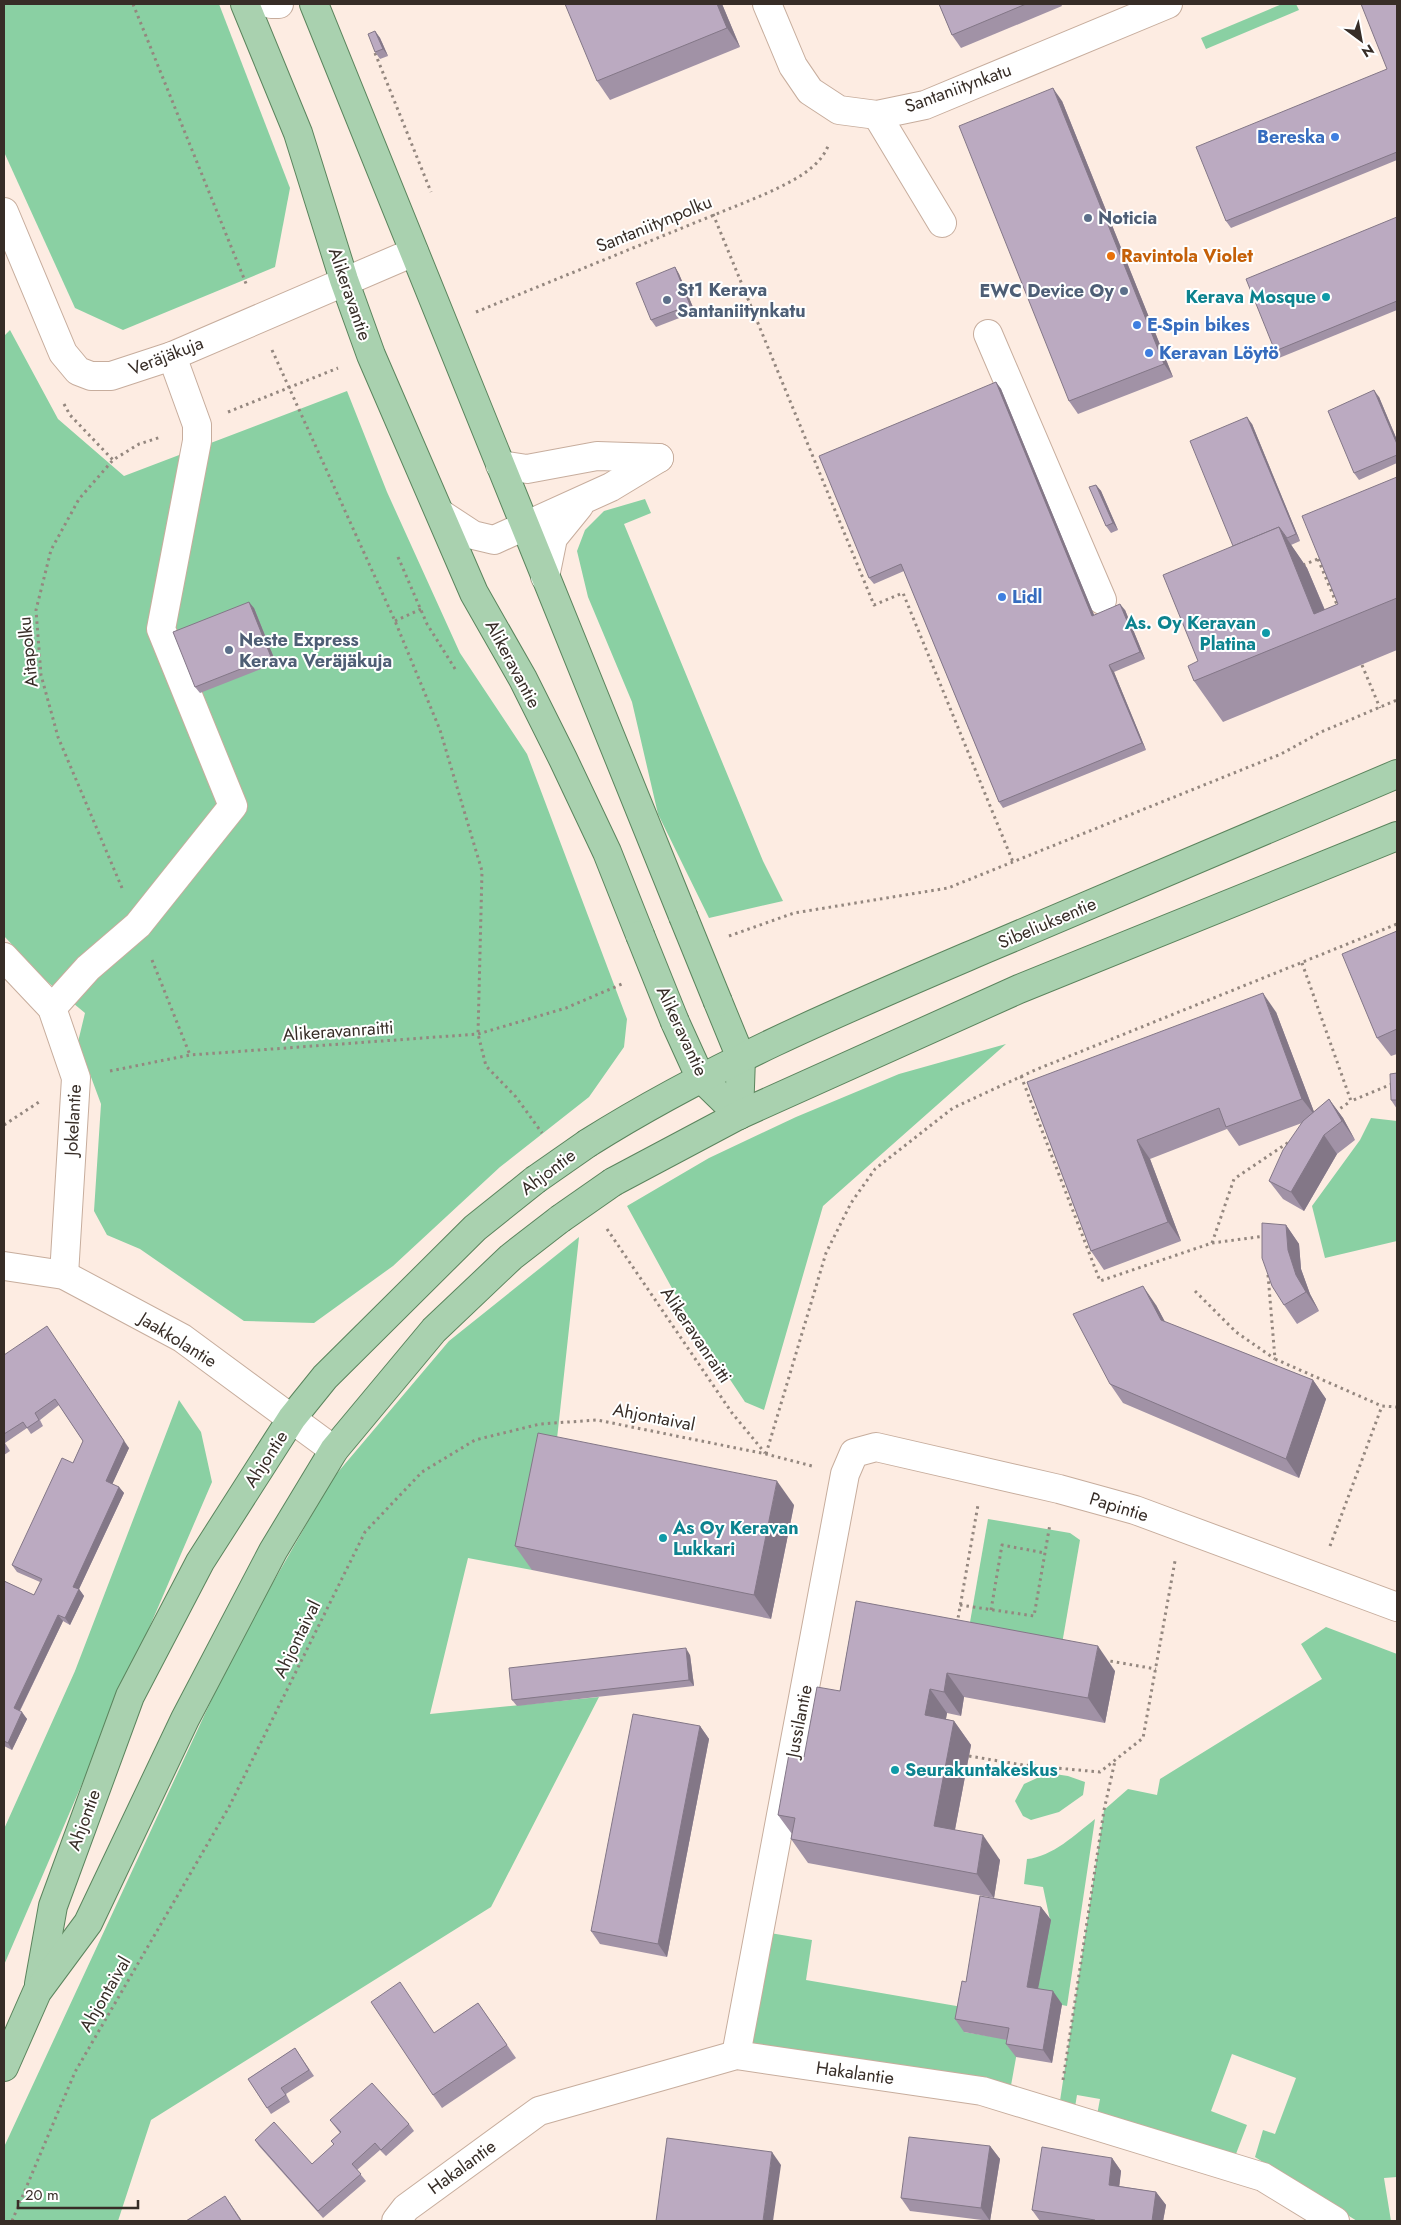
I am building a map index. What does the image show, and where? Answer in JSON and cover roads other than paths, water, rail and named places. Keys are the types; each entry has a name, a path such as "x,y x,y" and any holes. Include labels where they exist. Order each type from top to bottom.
{"main road":[{"name":"Alikeravantie","path":"245,4 298,133 344,280 371,355 474,593 523,679 607,852 675,1022 700,1077 739,1115"},
{"path":"314,4 741,1058 739,1115 1019,989 1397,836"},
{"name":"Sibeliuksentie","path":"700,1077 825,1017 1397,774"},
{"name":"Ahjontie","path":"37,1992 53,1906 130,1696 200,1562 292,1418 325,1377 434,1266 475,1228 535,1180 588,1143 645,1107 700,1077"},
{"name":"Ahjontie","path":"4,2067 37,1992 88,1922 184,1719 273,1550 334,1450 434,1330 511,1257 560,1219 613,1182 739,1115"}],"street":[{"path":"271,4 279,4"},
{"name":"Santaniitynkatu","path":"767,4 793,66 810,91 839,110 877,116 925,105 1168,4"},
{"path":"877,116 942,223"},
{"name":"Veräjäkuja","path":"4,212 63,353 78,371 91,376 111,376 172,356 344,280 414,252"},
{"path":"988,334 1102,600"},
{"path":"52,1008 88,968 138,925 234,806 161,629 197,441 197,425 172,356"},
{"path":"440,514 473,535 494,540 525,528 584,500 659,458 597,456 527,468 500,465"},
{"path":"546,578 553,538 584,500"},
{"name":"Jokelantie","path":"4,957 52,1008 76,1078 64,1275"},
{"name":"Jaakkolantie","path":"4,1266 64,1275 182,1338 334,1450"},
{"name":"Papintie","path":"845,1474 854,1453 876,1447 1059,1489 1135,1510 1397,1608"},
{"name":"Jussilantie","path":"736,2055 845,1474"},
{"name":"Hakalantie","path":"396,2221 406,2208 539,2111 736,2055 982,2091 1263,2177 1334,2221"}],"place":[{"name":"Bereska","path":"1335,137"},
{"name":"Noticia","path":"1088,218"},
{"name":"Ravintola Violet","path":"1111,256"},
{"name":"EWC Device Oy","path":"1124,291"},
{"name":"Kerava Mosque","path":"1326,297"},
{"name":"St1 Kerava Santaniitynkatu","path":"667,300"},
{"name":"E-Spin bikes","path":"1137,325"},
{"name":"Keravan Löytö","path":"1149,353"},
{"name":"Lidl","path":"1002,597"},
{"name":"As. Oy Keravan Platina","path":"1266,633"},
{"name":"Neste Express Kerava Veräjäkuja","path":"229,650"},
{"name":"As Oy Keravan Lukkari","path":"663,1538"},
{"name":"Seurakuntakeskus","path":"895,1770"}]}
